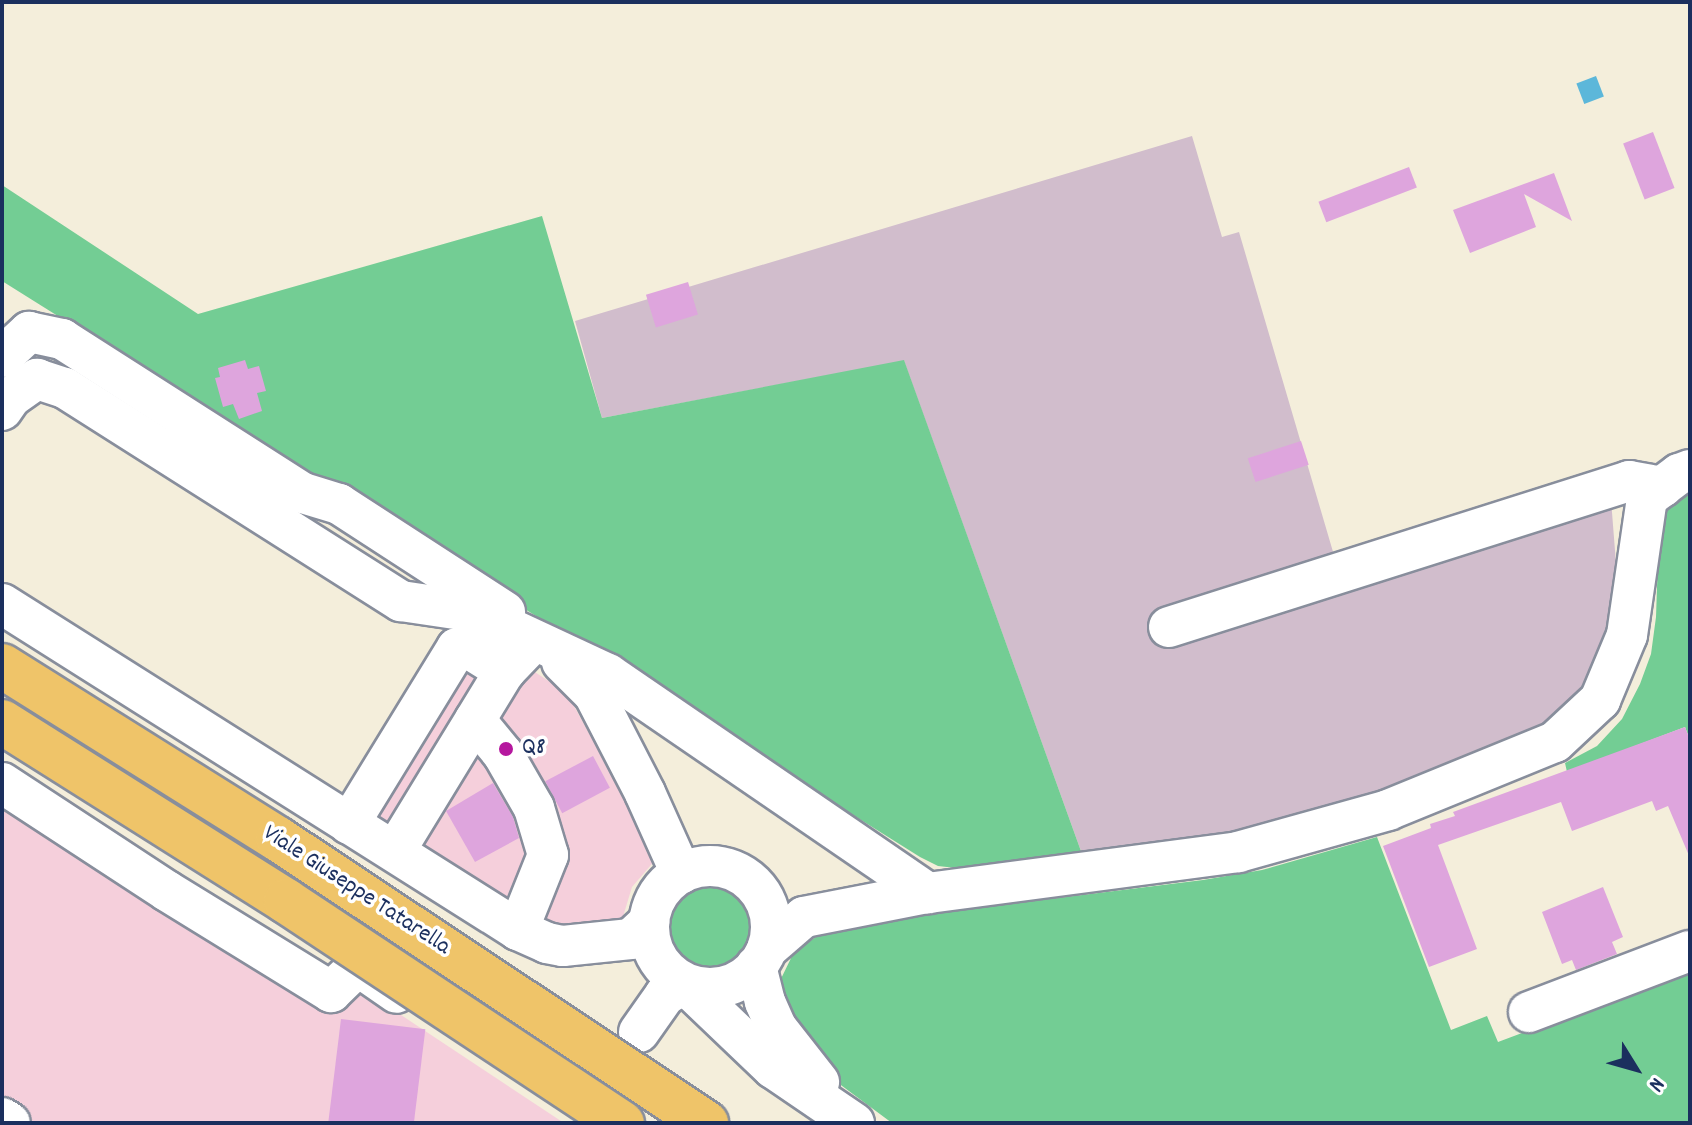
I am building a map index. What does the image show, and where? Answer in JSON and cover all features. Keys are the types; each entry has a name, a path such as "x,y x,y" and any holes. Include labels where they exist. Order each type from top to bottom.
{"main road":[{"name":"Viale Giuseppe Tatarella","path":"2,666 278,839 706,1123"},
{"name":"Viale Giuseppe Tatarella","path":"2,722 286,901 622,1123"}],"street":[{"path":"2,357 29,332 62,339 303,493 339,504 512,616 594,694 645,793 681,873"},
{"path":"2,410 11,397 37,379 65,388 401,601 475,612"},
{"path":"1169,627 1629,481 1676,478"},
{"path":"639,1032 665,995 685,984 722,987 741,980 804,917 928,893 1238,852 1388,810 1555,742 1600,700 1627,635 1647,498 1676,478"},
{"path":"303,493 326,520 407,572 440,586 475,612 608,674 928,893"},
{"path":"2,604 518,930 547,943 563,946 631,939 649,922"},
{"path":"395,851 505,671 515,658 540,640"},
{"path":"349,824 457,648 468,648 505,671"},
{"path":"475,720 503,754 534,808 548,855 518,930"},
{"path":"2,783 167,891 331,992 358,966 589,1123"},
{"path":"711,865 727,868 753,883 763,896 770,913 762,958 765,1002 776,1027 850,1120 773,1068 656,957 649,922 658,893 681,873 711,865"},
{"path":"763,896 804,917"},
{"path":"1529,1012 1690,951"},
{"path":"2,1118 10,1123"}],"shaded area":[{"path":"1192,136 1222,237 1239,232 1336,562 1609,474 1618,589 1594,682 1543,728 1323,812 1248,830 1082,854 904,361 602,418 575,321"},
{"name":"Q8","path":"501,650 567,693 657,858 632,887 622,920 552,930 374,818 463,668 482,680"},
{"path":"2,761 315,958 564,1123 2,1123"}],"green space":[{"path":"2,185 198,314 542,216 602,418 904,360 1082,854 965,869 938,866 920,857 2,281"},
{"path":"1690,491 1690,740 1685,727 1567,772 1565,763 1597,746 1622,719 1640,684 1651,654 1656,617 1659,529 1667,508 1679,495"},
{"path":"1377,837 1451,1030 1487,1016 1498,1042 1690,970 1690,1123 892,1123 826,1074 775,991 794,952 832,926 1203,880 1262,870"},
{"path":"712,887 735,894 747,906 754,929 747,952 735,964 712,971 689,964 677,952 670,929 677,906 689,894"}],"water":[{"path":"1596,76 1604,97 1584,104 1576,84"}],"building":[{"path":"1653,132 1675,188 1645,199 1623,143"},
{"path":"1409,167 1417,188 1326,222 1318,202"},
{"path":"1554,173 1572,221 1524,194 1536,227 1470,253 1453,210"},
{"path":"688,282 698,315 656,327 646,295"},
{"path":"245,360 248,369 259,366 266,391 257,393 262,411 239,419 233,404 223,407 215,378 220,377 218,368"},
{"path":"1301,441 1309,465 1255,482 1248,458"},
{"path":"1685,727 1690,740 1690,858 1668,806 1656,811 1652,801 1572,831 1561,802 1438,845 1477,949 1429,967 1383,846 1431,828 1430,824 1455,816 1453,812"},
{"path":"593,756 610,788 562,813 545,781"},
{"path":"493,783 513,817 519,838 475,862 446,811"},
{"path":"1603,887 1623,937 1612,942 1617,954 1576,970 1572,960 1562,964 1542,912"},
{"path":"341,1019 425,1029 414,1123 328,1122"}],"place":[{"name":"Q8","path":"506,749"}]}
